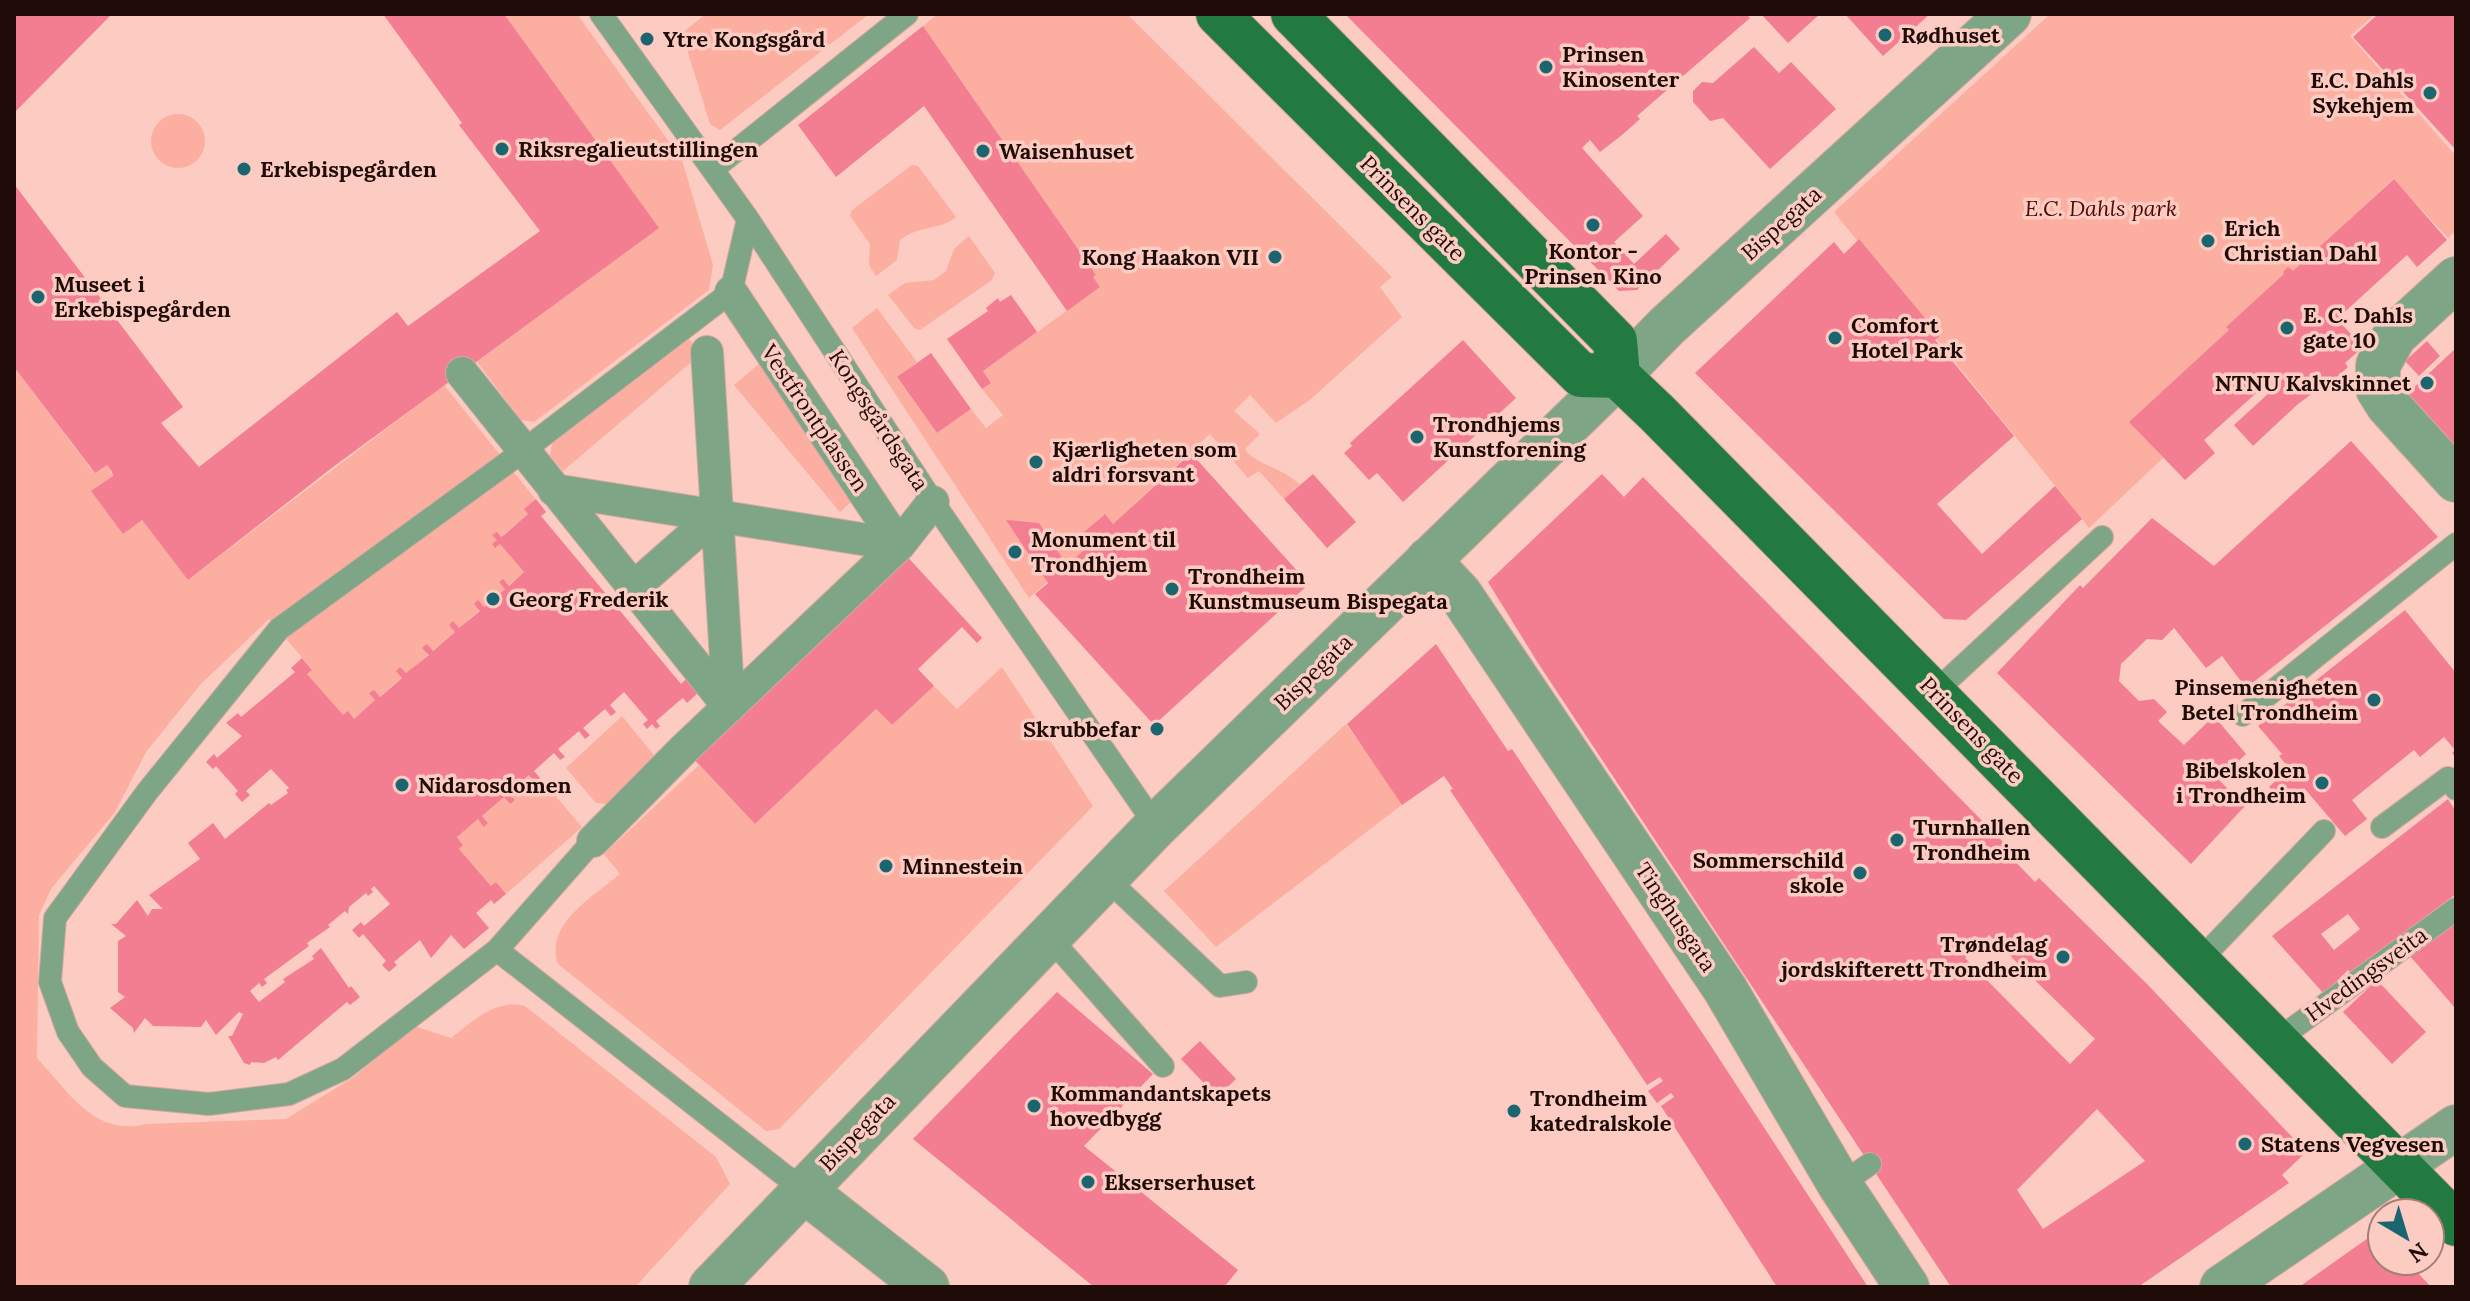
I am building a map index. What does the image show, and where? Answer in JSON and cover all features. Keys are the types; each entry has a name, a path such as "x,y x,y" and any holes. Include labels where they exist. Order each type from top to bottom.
{"main road":[{"name":"Prinsens gate","path":"1218,14 1581,375 1618,376 1935,692 2456,1224"},
{"path":"1293,14 1615,341 1618,376"}],"street":[{"name":"Bispegata","path":"711,1287 802,1189 1156,826 1667,326 2009,14"},
{"path":"2456,279 2395,335 2378,365 2378,389 2388,405 2456,480"},
{"name":"Vestfrontplassen","path":"731,292 899,545"},
{"path":"707,352 729,707"},
{"path":"462,373 729,707"},
{"path":"554,490 899,545"},
{"path":"593,841 899,545 933,502"},
{"path":"633,588 717,514"},
{"name":"Tinghusgata","path":"1428,560 1460,594 1725,989 1855,1174 1866,1224 1907,1287"},
{"path":"2222,1287 2456,1127"},
{"path":"802,1189 927,1287"}],"lane":[{"name":"Kongsgårdsgata","path":"601,14 748,219 933,502 1156,826"},
{"path":"713,169 907,14"},
{"path":"593,841 497,950 343,1069 289,1094 209,1104 125,1096 92,1067 68,1032 50,982 55,918 147,792 279,629 522,451 731,292 748,219"},
{"path":"1935,692 2102,537"},
{"path":"2243,715 2456,544"},
{"path":"2382,827 2448,778 2456,789"},
{"path":"2198,962 2324,831"},
{"path":"1107,879 1220,986 1246,982"},
{"name":"Hvedingsveita","path":"2277,1040 2456,909"},
{"path":"1049,937 1163,1066"},
{"path":"497,950 802,1189"}],"green space":[{"path":"504,14 577,14 682,160 713,265 709,290 534,422 521,420 477,362 658,228"},
{"path":"706,14 869,14 720,130 710,124 682,33"},
{"path":"938,14 1127,14 1392,277 1380,287 1402,317 1311,399 1276,423 1250,395 1234,411 1260,434 1245,449 1250,455 1300,485 1284,499 1259,471 1248,478 1210,434 1113,524 1104,514 1084,533 1092,543 1029,598 852,328 877,308 917,362 897,378 937,433 971,409 986,428 1003,415 982,389 991,383 983,371 1100,287 1093,277 1096,275 923,26"},
{"name":"E.C. Dahls park","path":"2050,14 2375,14 2350,36 2456,156 2456,230 2448,238 2393,179 2131,422 2163,458 2089,528 1834,212"},
{"path":"178,114 197,122 205,141 197,160 178,168 159,160 151,141 159,122"},
{"path":"912,165 918,166 956,217 900,240 897,260 876,276 869,265 870,244 850,216 852,210"},
{"path":"969,236 995,273 992,280 920,330 914,328 888,295 905,283 934,280 946,271 954,249"},
{"path":"689,339 702,353 563,471 550,456 552,443"},
{"path":"761,362 851,502 840,512 734,385"},
{"path":"14,367 94,473 107,465 113,476 92,492 123,533 142,520 188,580 444,385 536,500 528,514 497,540 524,572 349,723 307,674 312,669 269,619 200,685 146,752 115,812 51,889 39,915 37,1058 84,1109 112,1124 128,1126 286,1119 354,1077 414,1026 451,1038 494,1008 525,1006 716,1157 730,1184 635,1287 14,1287"},
{"path":"1002,667 1093,806 779,1129 766,1131 558,964 558,936 564,924 585,902 620,874 604,854 699,765 755,824 876,709 892,725 934,686 957,709"},
{"path":"622,716 657,759 609,804 596,803 566,768"},
{"path":"1346,724 1403,804 1216,947 1164,891"},
{"path":"529,775 540,778 582,827 506,894 496,882 491,886 459,849 463,844 457,837 478,819 485,826 488,823 482,816 504,797 510,804 514,801 508,793"}],"building":[{"path":"14,14 112,14 14,113"},
{"path":"383,14 504,14 659,228 333,467 188,580 142,520 123,534 91,491 113,476 112,472 107,465 95,473 14,367 14,184 183,407 161,423 199,467 397,312 408,326 540,231 459,125 462,123"},
{"name":"Prinsen Kinosenter","path":"1345,14 1746,14 1750,18 1637,116 1640,119 1622,135 1600,152 1590,140 1582,148 1643,216 1614,242 1634,264 1666,234 1680,249 1637,290 1619,291"},
{"path":"1761,14 1820,14 1788,43"},
{"name":"Rødhuset","path":"1845,14 1930,14 1883,56"},
{"name":"E.C. Dahls Sykehjem","path":"2378,14 2456,14 2456,150 2353,37"},
{"name":"Waisenhuset","path":"923,26 1096,275 1093,277 1100,287 1067,311 924,106 836,177 798,125"},
{"path":"1754,47 1779,73 1791,62 1836,109 1770,169 1723,118 1710,121 1693,102 1693,91 1702,82 1713,83"},
{"name":"E. C. Dahls gate 10","path":"2394,179 2447,240 2417,267 2407,255 2337,319 2363,347 2345,363 2348,367 2319,393 2317,390 2298,404 2253,446 2234,425 2269,393 2263,387 2204,440 2215,453 2185,480 2129,422 2229,330 2226,327 2288,267 2293,271"},
{"path":"1859,239 1940,336 1935,340 2014,436 1937,504 1982,554 2055,486 2082,519 1966,620 1944,619 1695,373 1834,242 1844,254"},
{"path":"1011,295 1037,332 983,371 991,383 982,389 947,339 988,311 986,308 998,298 1000,302"},
{"name":"Trondhjems Kunstforening","path":"1463,340 1516,398 1403,502 1377,473 1369,480 1344,453 1352,446 1350,443"},
{"path":"2427,341 2440,356 2419,376 2405,361"},
{"path":"2456,348 2456,446 2407,394"},
{"path":"931,353 971,409 937,433 897,377"},
{"path":"2351,441 2438,537 2246,688 2222,656 2206,668 2174,628 2162,640 2147,639 2121,664 2119,681 2139,701 2154,699 2167,712 2158,721 2184,745 2214,716 2246,754 2219,780 2245,806 2191,864 1997,673 2080,585 2083,588 2152,518 2214,566"},
{"name":"Trondheim Kunstmuseum Bispegata","path":"1191,453 1309,584 1154,725 1035,594 1048,583 1006,520 1039,523 1067,565 1092,543 1083,533 1105,514 1113,524"},
{"path":"1313,474 1356,522 1327,548 1284,499"},
{"path":"1602,474 1624,497 1643,477 2009,848 2005,851 2035,882 2039,878 2149,986 2294,1139 2291,1142 2303,1155 2282,1175 2289,1183 2138,1287 1951,1287 1538,663 1488,582","holes":["1989,935 2095,1039 2070,1064 1965,958","2097,1109 2145,1161 2043,1229 2017,1190"]},
{"name":"Nidarosdomen","path":"536,499 546,512 541,516 681,684 687,678 699,692 687,703 683,698 679,701 656,721 660,726 656,729 652,724 647,729 643,724 648,720 624,692 610,705 616,712 611,716 605,709 583,728 590,735 585,739 579,731 558,749 565,757 560,760 554,753 534,771 540,778 535,782 529,775 508,793 515,800 510,804 504,797 482,816 488,823 484,827 478,819 457,837 463,845 459,849 491,886 496,882 506,894 494,904 491,900 476,913 489,928 464,949 451,935 431,958 420,940 394,962 397,965 389,972 382,965 386,961 363,934 359,938 352,930 361,922 364,926 390,904 374,886 371,889 373,892 368,896 366,893 349,907 348,914 345,911 328,925 330,927 307,943 309,946 264,979 267,983 262,987 259,983 250,991 259,1002 285,982 283,979 314,959 312,956 321,948 349,988 351,986 360,997 350,1005 347,1002 278,1060 276,1057 264,1063 244,1063 228,1036 232,1036 243,1014 239,1012 216,1035 206,1020 201,1027 153,1026 145,1018 134,1033 133,1028 110,1008 125,997 118,992 118,941 126,936 111,924 116,924 137,900 148,916 152,909 163,909 149,895 200,859 188,843 213,823 225,839 269,803 271,805 288,793 286,790 289,788 271,769 246,791 250,795 242,802 235,794 238,791 216,766 213,769 206,762 214,754 217,758 242,736 226,723 238,713 241,717 295,672 291,668 302,658 312,670 307,674 343,715 348,711 354,719 375,700 369,693 374,690 380,697 402,678 396,671 400,667 406,673 429,655 422,648 427,644 433,651 455,632 449,625 453,621 459,628 480,611 474,604 478,600 484,607 505,589 499,582 503,579 509,586 524,572 500,544 495,548 492,544 497,540 492,535 497,532 501,537 504,535 528,514 524,509"},
{"path":"904,553 982,638 977,643 962,627 918,669 934,686 892,725 876,709 755,824 690,755"},
{"name":"Pinsemenigheten Betel Trondheim","path":"2405,610 2456,673 2456,758 2452,753 2455,750 2444,737 2420,757 2414,750 2352,800 2367,819 2345,836 2304,788 2286,804 2269,787 2289,768 2279,756 2282,754 2258,726"},
{"path":"1436,644 1508,751 1512,749 1868,1287 1777,1287 1661,1106 1674,1097 1671,1093 1657,1103 1648,1091 1663,1081 1660,1077 1647,1085 1450,790 1453,789 1444,776 1402,805 1347,724"},
{"path":"2448,799 2456,812 2456,894 2351,973 2348,970 2324,994 2272,936","holes":["2348,914 2360,929 2334,950 2321,934"]},
{"path":"2456,923 2456,1009 2410,956"},
{"path":"2377,980 2426,1032 2392,1064 2343,1012"},
{"path":"1057,992 1153,1074 1084,1146 1238,1270 1224,1287 1094,1287 913,1139"},
{"path":"1200,1041 1236,1079 1217,1097 1181,1059"},
{"path":"2366,1240 2366,1277 2422,1277 2431,1287 2299,1287"}],"place":[{"name":"Rødhuset","path":"1885,35"},
{"name":"Ytre Kongsgård","path":"647,39"},
{"name":"Prinsen Kinosenter","path":"1546,67"},
{"name":"E.C. Dahls Sykehjem","path":"2430,93"},
{"name":"Riksregalieutstillingen","path":"502,149"},
{"name":"Waisenhuset","path":"983,151"},
{"name":"Erkebispegården","path":"244,169"},
{"name":"Kontor - Prinsen Kino","path":"1593,225"},
{"name":"Erich Christian Dahl","path":"2208,241"},
{"name":"Kong Haakon VII","path":"1275,257"},
{"name":"Museet i Erkebispegården","path":"38,297"},
{"name":"E. C. Dahls gate 10","path":"2287,328"},
{"name":"Comfort Hotel Park","path":"1835,338"},
{"name":"NTNU Kalvskinnet","path":"2427,383"},
{"name":"Trondhjems Kunstforening","path":"1417,437"},
{"name":"Kjærligheten som aldri forsvant","path":"1036,462"},
{"name":"Monument til Trondhjem","path":"1015,552"},
{"name":"Trondheim Kunstmuseum Bispegata","path":"1172,589"},
{"name":"Georg Frederik","path":"493,599"},
{"name":"Pinsemenigheten Betel Trondheim","path":"2374,700"},
{"name":"Skrubbefar","path":"1157,729"},
{"name":"Bibelskolen i Trondheim","path":"2322,783"},
{"name":"Nidarosdomen","path":"402,785"},
{"name":"Turnhallen Trondheim","path":"1897,840"},
{"name":"Minnestein","path":"886,866"},
{"name":"Sommerschild skole","path":"1860,873"},
{"name":"Trøndelag jordskifterett Trondheim","path":"2063,957"},
{"name":"Kommandantskapets hovedbygg","path":"1034,1106"},
{"name":"Trondheim katedralskole","path":"1514,1111"},
{"name":"Statens Vegvesen","path":"2245,1144"},
{"name":"Ekserserhuset","path":"1088,1182"}]}
